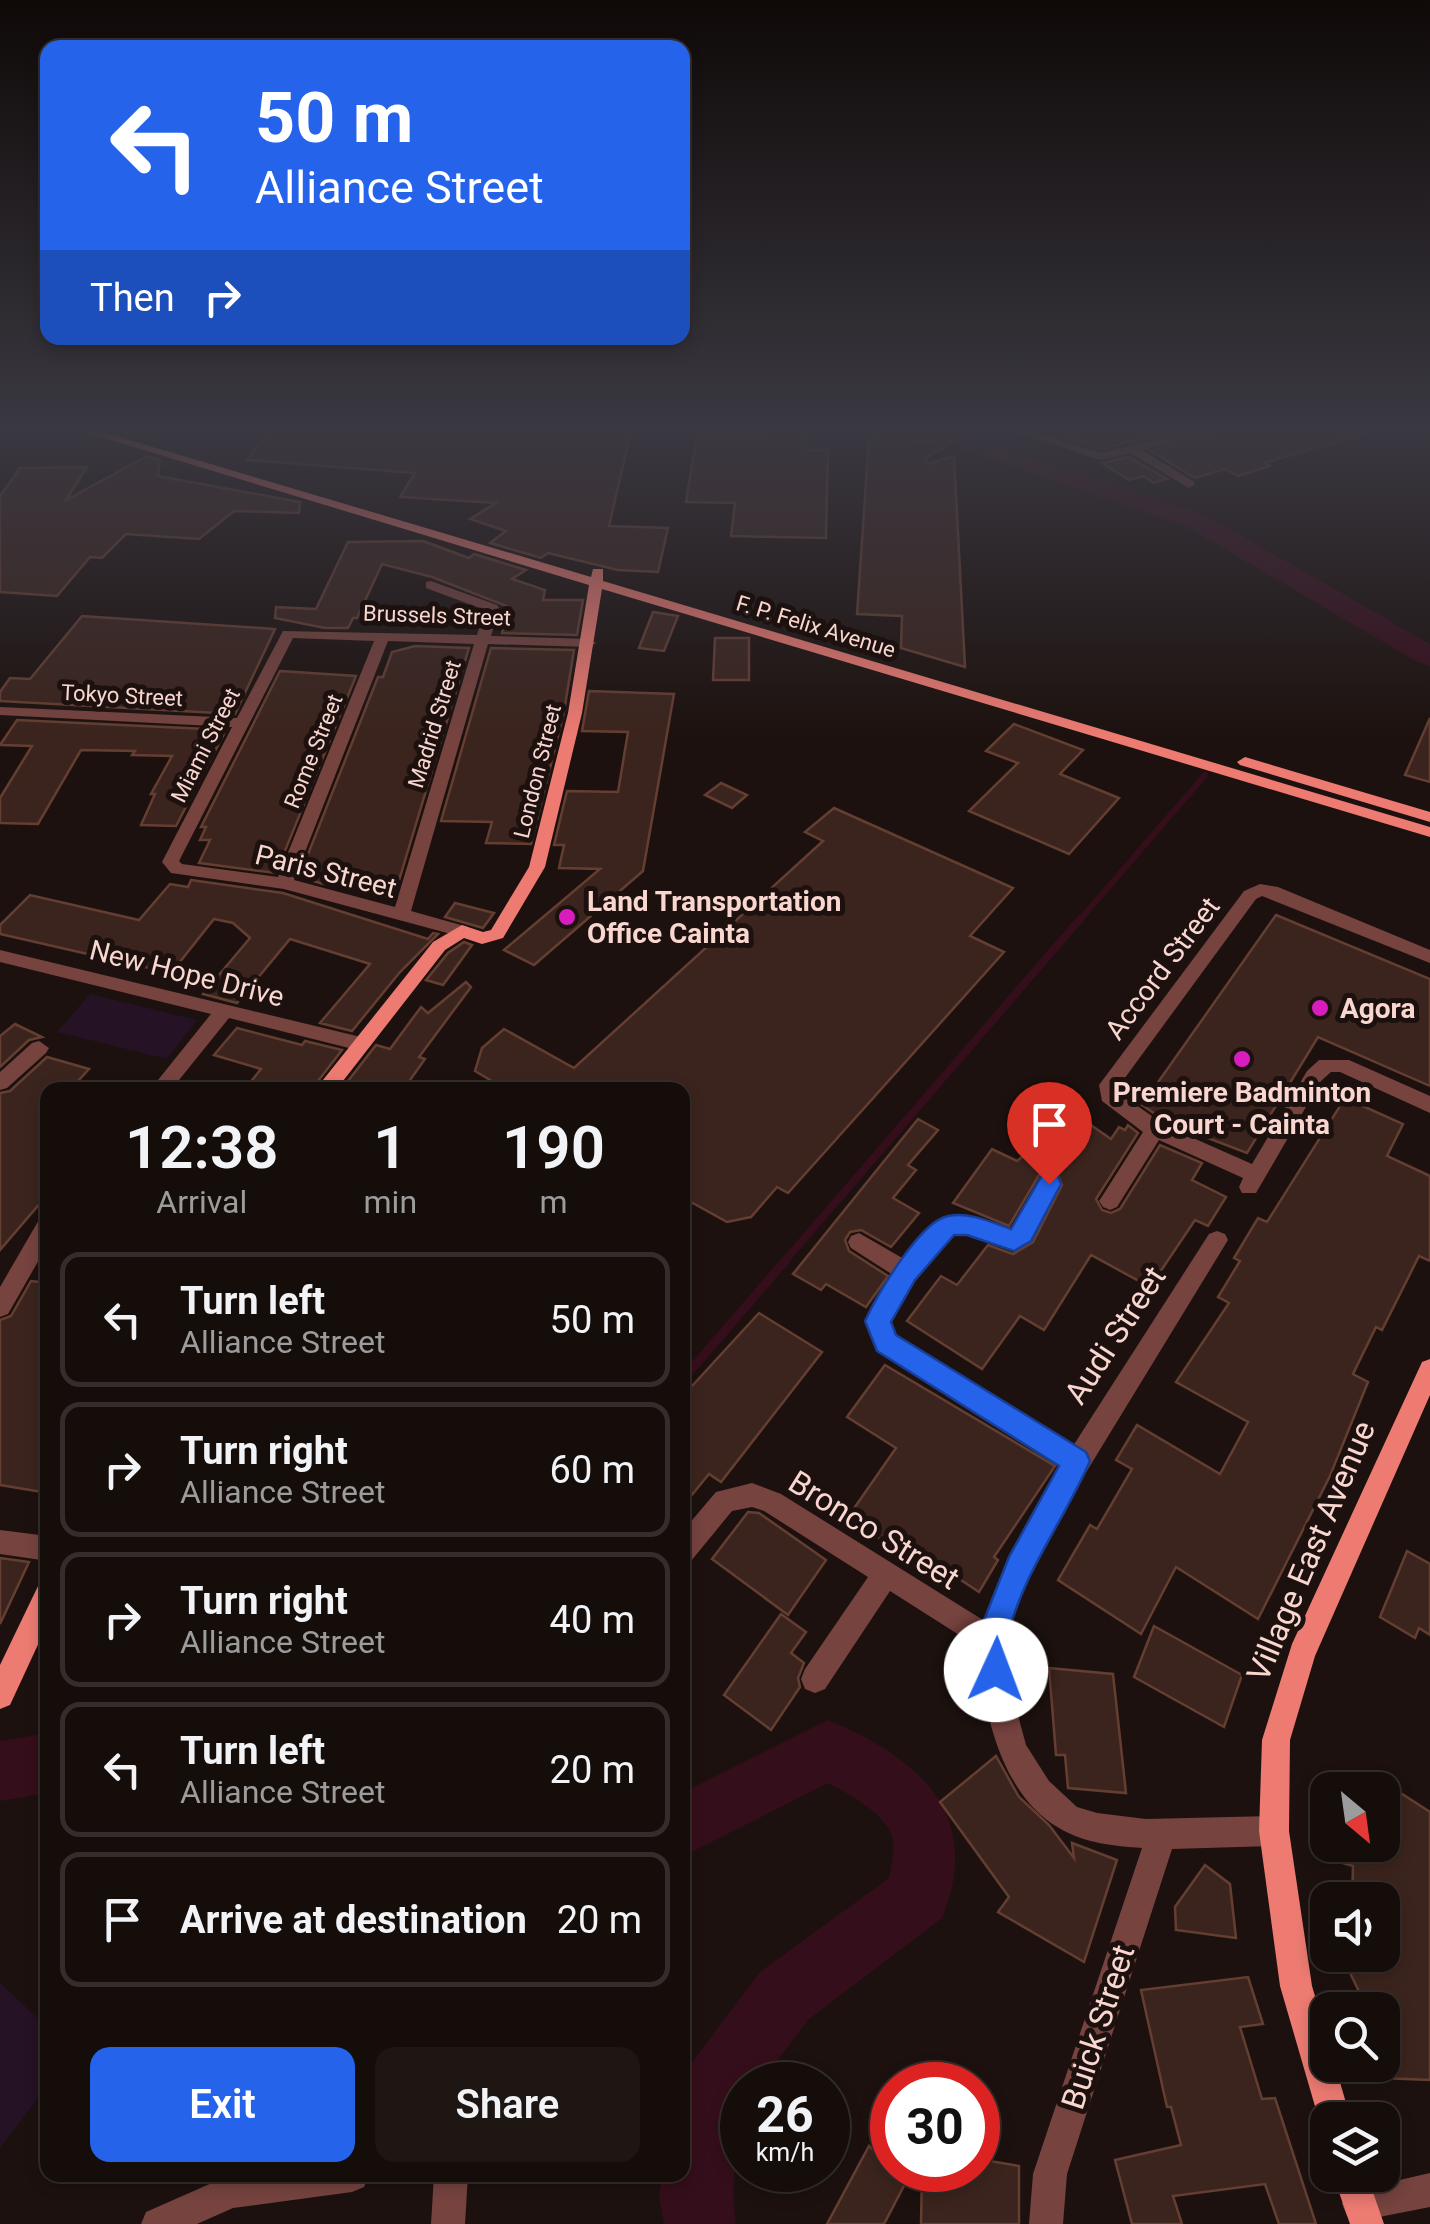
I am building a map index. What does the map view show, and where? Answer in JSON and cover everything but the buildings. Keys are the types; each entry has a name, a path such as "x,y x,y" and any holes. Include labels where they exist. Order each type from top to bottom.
{"main road":[{"name":"F. P. Felix Avenue","path":"441,531 1430,832"},
{"name":"F. P. Felix Avenue","path":"598,577 843,640 1430,817"},
{"name":"London Street","path":"462,931 482,938 497,934 537,867 590,642 598,577"},
{"path":"331,1082 433,953 462,931"},
{"name":"Village East Avenue","path":"1329,2102 1296,1986 1274,1832 1276,1740 1302,1654 1430,1369"},
{"path":"0,1694 40,1610"}],"street":[{"name":"Madrid Street","path":"400,917 490,604 430,585"},
{"name":"Brussels Street","path":"284,638 295,632 590,642"},
{"name":"Rome Street","path":"284,884 384,635"},
{"name":"Miami Street","path":"177,869 170,862 284,638"},
{"name":"Tokyo Street","path":"0,711 242,723"},
{"name":"Paris Street","path":"177,869 284,884 462,931"},
{"name":"Accord Street","path":"1430,957 1260,890 1250,895 1109,1085 1109,1096 1118,1107 1253,1181 1314,1076 1326,1065 1342,1066 1430,1105"},
{"name":"New Hope Drive","path":"0,956 360,1044"},
{"path":"166,1082 225,1010"},
{"path":"0,1083 39,1048"},
{"path":"1110,1201 1157,1127"},
{"path":"1049,1184 1022,1234 1014,1240 967,1224 948,1226 906,1272 878,1321 886,1342 1076,1461"},
{"path":"0,1306 40,1238"},
{"name":"Audi Street","path":"991,1640 1020,1567 1076,1461 1218,1240"},
{"path":"859,1242 906,1272"},
{"name":"Bronco Street","path":"690,1542 725,1500 752,1495 772,1502 991,1640"},
{"path":"0,1542 40,1548"},
{"path":"814,1679 886,1574"},
{"path":"991,1640 1007,1732 1020,1766 1054,1807 1074,1821 1096,1828 1162,1832 1274,1832"},
{"name":"Buick Street","path":"1046,2224 1050,2174 1162,1832"},
{"path":"158,2224 232,2191 300,2182"},
{"path":"448,2224 451,2182"},
{"path":"1359,2201 1430,2190"}],"shaded area":[{"path":"90,994 197,1020 167,1059 57,1032"},
{"path":"0,1983 40,2020 40,2095 0,2148"}],"waterway":[{"path":"1213,531 1430,657"},
{"path":"1079,921 1205,775"},
{"path":"783,1263 1081,918"},
{"path":"690,1371 785,1261"},
{"path":"690,1822 828,1750 896,1793 916,1817 924,1846 919,1895 784,1996 713,2090 695,2195 700,2224"},
{"path":"0,1771 40,1764"}],"place":[{"name":"Land Transportation Office Cainta","path":"567,917"},
{"name":"Agora","path":"1320,1008"},
{"name":"Premiere Badminton Court - Cainta","path":"1242,1059"}],"route":[{"path":"996,1670 991,1640 1020,1567 1076,1461 886,1342 878,1321 906,1272 948,1226 967,1224 1014,1240 1022,1234 1049,1184"}]}
